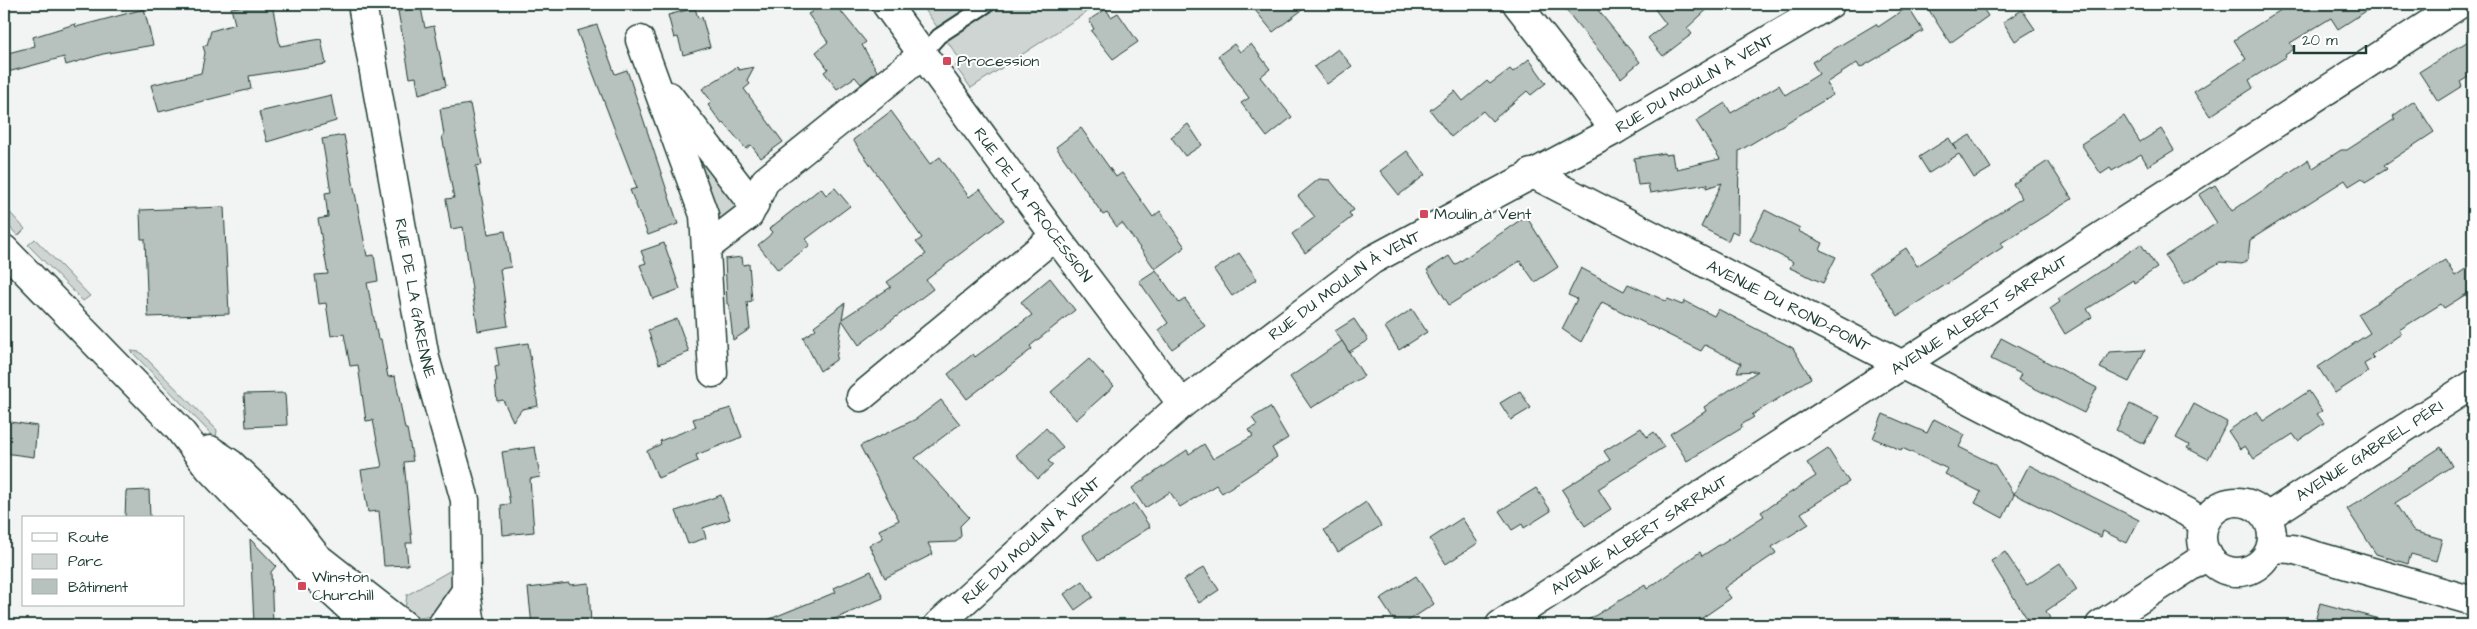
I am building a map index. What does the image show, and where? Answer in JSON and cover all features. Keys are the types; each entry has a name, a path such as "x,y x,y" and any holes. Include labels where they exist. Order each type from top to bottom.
{"street":[{"name":"RUE DE LA GARENNE","path":"362,4 425,358 465,500 466,591 471,625"},
{"name":"RUE DE LA PROCESSION","path":"886,4 1055,236 1182,404"},
{"path":"1517,4 1614,130"},
{"name":"AVENUE ALBERT SARRAUT","path":"1500,625 2460,4"},
{"name":"RUE DU MOULIN À VENT","path":"938,625 1182,404 1372,260 1614,130 1815,8"},
{"path":"640,40 704,215 713,373"},
{"path":"706,248 749,216 765,181 922,55"},
{"path":"654,75 754,206"},
{"name":"AVENUE DU ROND-POINT","path":"1531,173 2188,512 2204,524"},
{"path":"861,397 1055,236"},
{"path":"4,249 178,428 209,468 253,514 281,536 305,567 368,625"},
{"name":"AVENUE GABRIEL PÉRI","path":"2267,517 2473,384"},
{"path":"178,428 231,464 282,513 317,556 404,625"},
{"path":"2238,502 2249,504 2267,517 2271,527 2271,548 2265,558 2247,570 2225,569 2215,564 2208,555 2202,537 2204,524 2217,509 2227,503 2238,502"},
{"path":"2271,548 2292,549 2473,601"},
{"path":"2100,625 2208,555"},
{"path":"442,625 466,591"}],"lane":[{"path":"922,55 940,36 988,4"}],"green space":[{"path":"921,4 1099,4 971,88 955,66 961,61"},
{"path":"697,150 738,203 737,207 721,221 717,220 694,153"},
{"path":"4,206 25,229 18,236 4,221"},
{"path":"35,239 90,296 83,301 28,245"},
{"path":"131,351 140,352 217,430 216,439"},
{"path":"453,569 458,579 432,616 413,619 404,616 407,595"}],"building":[{"path":"272,4 280,46 321,39 326,64 249,76 251,89 159,112 151,85 201,73 205,53 203,46 207,45 211,31 235,24 231,8"},
{"path":"808,4 835,4 866,42 862,45 877,71 861,84 855,77 837,89 824,72 828,69 816,52 828,42 808,14 812,12"},
{"path":"1250,4 1310,4 1273,32"},
{"path":"1561,4 1593,4 1640,62 1621,78"},
{"path":"1651,4 1713,4 1687,28 1692,34 1663,56 1648,38 1666,24"},
{"path":"1925,4 1980,4 1988,16 1950,43"},
{"path":"2290,4 2377,4 2338,29 2331,18 2290,43 2294,49 2285,55 2286,57 2249,80 2253,88 2210,116 2194,92 2246,59 2234,40"},
{"path":"1908,7 1923,31 1860,68 1857,63 1826,83 1833,95 1739,151 1738,234 1732,231 1728,241 1701,227 1722,183 1706,188 1708,184 1650,193 1648,184 1638,185 1634,158 1665,153 1665,155 1672,154 1674,166 1677,169 1720,159 1696,121 1725,103 1731,113 1779,85 1785,95 1819,74 1812,62 1876,24 1878,27"},
{"path":"421,8 425,28 434,26 446,86 419,94 416,77 410,78 398,11"},
{"path":"695,8 698,18 702,17 710,47 683,55 678,37 674,38 668,15"},
{"path":"144,9 153,45 103,54 66,65 64,57 4,73 4,54 35,46 33,37 75,24 76,27"},
{"path":"1106,9 1111,17 1118,13 1138,42 1113,59 1091,31 1094,29 1089,20"},
{"path":"2022,10 2035,29 2015,41 2003,22"},
{"path":"597,25 615,74 627,70 678,224 648,235 630,190 637,188 577,31"},
{"path":"2473,38 2473,74 2460,82 2462,86 2438,101 2419,72"},
{"path":"1234,44 1240,52 1251,44 1270,69 1260,77 1292,117 1267,137 1241,103 1249,98 1218,56"},
{"path":"1338,49 1352,66 1327,84 1314,67"},
{"path":"1529,59 1546,83 1531,95 1527,91 1492,121 1483,111 1451,137 1430,110 1455,91 1463,101 1487,81 1490,84 1510,69 1513,72"},
{"path":"737,67 739,70 754,67 747,80 750,84 744,89 783,142 761,158 751,145 746,149 724,123 722,124 708,105 712,102 702,89"},
{"path":"331,95 336,121 267,142 259,112"},
{"path":"2414,101 2434,132 2384,165 2387,169 2365,182 2362,178 2349,186 2345,180 2250,240 2248,259 2242,264 2220,262 2184,284 2165,256 2217,223 2199,195 2215,185 2232,211 2308,160 2313,168 2341,150 2347,150 2395,119 2393,116"},
{"path":"470,104 482,165 476,166 488,234 505,231 511,267 500,269 508,326 478,331 463,227 451,229 446,199 454,198 442,136 444,135 440,109"},
{"path":"891,111 930,164 940,157 969,197 980,189 1004,220 926,280 933,289 859,345 842,320 836,360 820,371 803,338 816,329 814,326 845,303 842,319 891,287 887,282 926,254 916,242 922,238 853,140"},
{"path":"2124,116 2140,142 2161,129 2174,150 2148,166 2141,154 2112,171 2110,168 2101,174 2081,144"},
{"path":"1188,124 1202,145 1185,156 1171,137"},
{"path":"1081,128 1116,177 1122,173 1153,217 1160,211 1185,247 1155,269 1122,223 1117,227 1107,213 1103,215 1056,147"},
{"path":"344,135 367,256 374,255 378,281 367,283 378,339 381,339 388,377 395,376 413,461 404,462 412,543 406,543 408,565 384,566 379,511 368,512 361,470 382,467 373,420 366,421 358,365 350,366 344,334 331,336 326,303 319,304 315,275 328,274 318,219 328,217 325,193 331,192 322,139"},
{"path":"1970,135 1991,168 1974,178 1959,154 1929,173 1919,157 1949,138 1953,145"},
{"path":"1407,151 1425,175 1399,195 1380,171"},
{"path":"2048,161 2072,199 2001,243 2003,247 1898,316 1869,272 1906,248 1917,266 2022,198 2013,184"},
{"path":"1319,179 1330,180 1354,210 1349,213 1352,217 1305,253 1292,234 1315,217 1298,196"},
{"path":"821,188 826,195 835,188 850,206 806,239 810,245 778,270 758,245 772,232 769,229"},
{"path":"224,207 229,314 148,317 145,239 141,239 140,210"},
{"path":"1765,210 1800,228 1798,231 1823,243 1820,250 1836,257 1823,283 1790,268 1793,262 1750,240"},
{"path":"1526,216 1558,267 1535,282 1520,261 1449,305 1427,270 1449,256 1455,265"},
{"path":"664,243 680,289 653,299 640,265 646,263 641,251"},
{"path":"2141,244 2157,268 2134,283 2133,280 2087,309 2092,317 2065,334 2050,309 2060,302 2058,299"},
{"path":"1239,253 1257,279 1232,296 1214,270"},
{"path":"742,257 743,265 749,264 752,301 747,302 750,329 733,340 729,304 727,304 725,259"},
{"path":"2445,260 2455,276 2473,264 2473,290 2444,308 2441,304 2399,330 2401,334 2371,355 2374,358 2364,364 2368,372 2335,393 2318,367 2370,333 2358,314"},
{"path":"1581,268 1624,291 1628,284 1666,301 1668,299 1682,305 1685,301 1714,316 1718,309 1793,348 1811,378 1752,415 1754,417 1741,425 1742,428 1687,461 1670,434 1706,411 1704,407 1758,371 1737,372 1741,363 1705,345 1701,351 1602,302 1581,342 1562,329 1577,299 1568,295"},
{"path":"1156,270 1179,303 1185,299 1205,326 1172,349 1159,330 1168,323 1139,281"},
{"path":"1050,278 1075,310 1030,346 1032,349 967,399 948,374 973,354 975,357 1032,315 1021,302"},
{"path":"1412,309 1427,332 1399,350 1385,327"},
{"path":"677,319 689,352 659,364 648,330"},
{"path":"1354,319 1368,340 1349,352 1335,331"},
{"path":"2001,338 2097,388 2084,413 2018,380 2021,374 1991,359"},
{"path":"1342,341 1364,376 1311,408 1290,377"},
{"path":"528,343 538,406 522,409 513,421 503,400 497,401 495,367 499,366 496,348"},
{"path":"2145,350 2129,382 2100,368 2109,352"},
{"path":"1089,359 1114,386 1076,420 1051,392"},
{"path":"1520,391 1531,408 1511,420 1500,403"},
{"path":"2309,391 2322,411 2317,414 2324,423 2298,441 2293,434 2254,459 2245,446 2240,449 2228,431 2257,411 2263,421"},
{"path":"285,393 287,425 246,427 244,394"},
{"path":"941,400 960,424 915,458 969,517 960,526 961,536 956,542 928,543 933,554 885,578 869,545 883,538 879,530 899,520 860,446 916,419"},
{"path":"2130,404 2158,418 2144,444 2116,430"},
{"path":"2194,404 2227,422 2208,459 2187,448 2189,445 2176,438"},
{"path":"1270,407 1288,438 1272,448 1277,457 1222,493 1216,485 1180,507 1170,492 1145,508 1132,488 1187,450 1189,454 1204,444 1213,459 1253,436 1249,430 1257,425 1252,418"},
{"path":"731,408 742,437 696,455 698,461 658,478 647,451 661,444 660,441 696,427 693,419"},
{"path":"1883,414 1927,433 1934,419 1965,435 1959,447 1995,465 2014,495 2003,518 1975,503 1981,492 1945,474 1948,469 1902,448 1901,450 1873,438"},
{"path":"4,421 37,426 34,457 4,453"},
{"path":"1046,428 1063,447 1048,461 1053,465 1038,479 1016,455"},
{"path":"1641,428 1647,437 1654,432 1664,447 1598,489 1611,509 1585,526 1562,490 1610,460 1604,451"},
{"path":"535,447 540,477 530,479 534,532 503,535 501,505 510,504 502,452"},
{"path":"2441,447 2452,466 2395,503 2413,531 2442,539 2436,561 2411,554 2408,564 2376,554 2347,509"},
{"path":"1828,449 1849,482 1801,513 1809,524 1772,547 1776,553 1724,588 1731,598 1692,625 1580,625 1645,585 1647,589 1700,552 1702,556 1764,516 1761,512 1816,476 1807,463"},
{"path":"2029,465 2139,520 2127,543 2103,531 2101,537 2014,494"},
{"path":"1536,488 1551,511 1524,528 1522,524 1512,530 1499,511"},
{"path":"149,490 150,516 125,516 126,491"},
{"path":"721,495 730,519 703,528 706,538 688,544 676,511"},
{"path":"1366,502 1381,526 1338,552 1324,530"},
{"path":"1134,503 1150,527 1098,561 1082,536"},
{"path":"1462,518 1478,543 1446,564 1430,539"},
{"path":"250,539 276,566 271,572 273,624 254,624"},
{"path":"2005,552 2027,585 2060,563 2077,590 2046,611 2050,618 2039,625 2031,625 1991,561"},
{"path":"1204,567 1219,590 1199,603 1184,580"},
{"path":"871,571 883,598 821,625 755,625 836,592 834,588"},
{"path":"1416,576 1434,604 1402,625 1397,625 1380,599"},
{"path":"1083,581 1093,597 1075,610 1064,594"},
{"path":"569,583 570,585 589,583 591,625 532,625 528,588"},
{"path":"2320,603 2380,619 2379,625 2314,625"}],"place":[{"name":"Procession","path":"947,61"},
{"name":"Moulin à Vent","path":"1424,214"},
{"name":"Winston Churchill","path":"302,586"}]}
